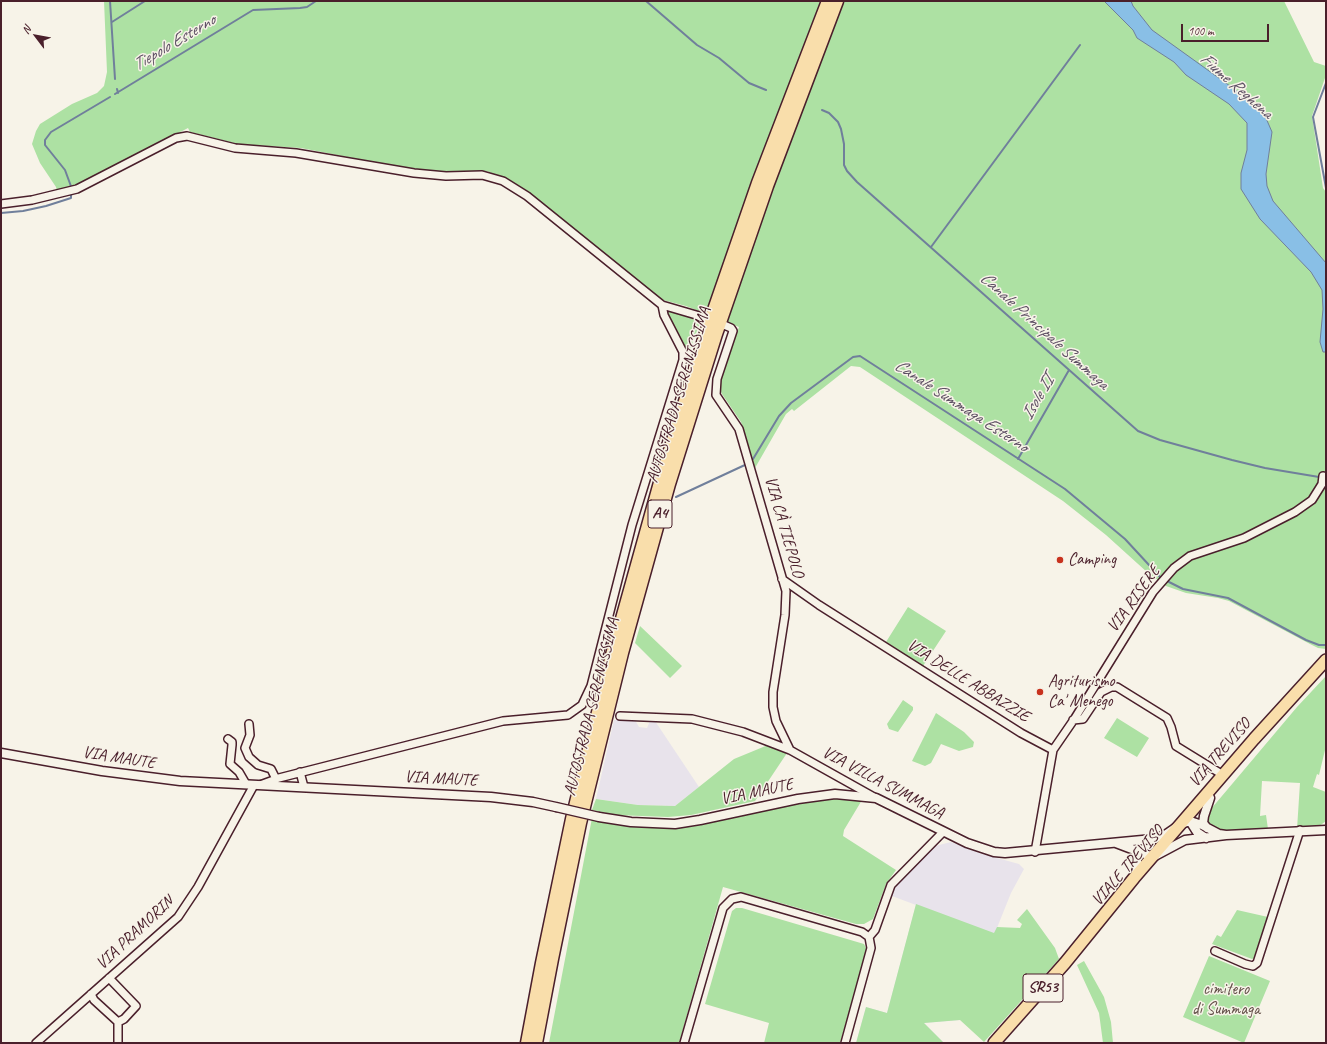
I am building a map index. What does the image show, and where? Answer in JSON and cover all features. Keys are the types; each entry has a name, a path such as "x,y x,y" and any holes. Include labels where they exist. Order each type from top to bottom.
{"highway":[{"name":"AUTOSTRADA SERENISSIMA","path":"528,1043 542,963 572,819 613,651 659,486 706,333 758,183 828,1"},
{"name":"AUTOSTRADA SERENISSIMA","path":"536,1043 582,815 622,653 669,484 716,334 759,208 837,1"}],"main road":[{"name":"VIA TREVISO","path":"1186,823 1215,784 1326,660"},
{"name":"VIA TREVISO","path":"1186,823 1210,798 1285,705"},
{"name":"VIALE TREVISO","path":"1091,932 1128,894 1166,850 1186,823"},
{"name":"VIALE TREVISO","path":"994,1043 1091,932 1134,878 1186,823"}],"street":[{"path":"1,204 32,200 72,190 137,159 176,138 187,136 235,148 296,153 414,173 492,177 503,181 527,196 662,305 703,317"},
{"path":"228,739 232,742 230,764 253,785 503,721 568,715 582,705 591,686 632,525 683,360 683,352 664,315 662,305"},
{"name":"VIA CÀ TIEPOLO","path":"724,325 734,331 715,390 716,394 739,429 786,591 773,692 776,721 790,750"},
{"name":"VIA RISERE","path":"1053,750 1153,592 1174,568 1190,556 1244,538 1295,512 1312,500 1322,484 1323,476"},
{"name":"VIA DELLE ABBAZZIE","path":"782,579 825,609 1021,733 1053,750"},
{"name":"VIA RISERE","path":"1073,720 1083,719 1101,692 1112,687 1117,687 1167,718 1176,746 1223,775"},
{"name":"VIA VILLA SUMMAGA","path":"620,716 692,719 743,732 790,750 876,798 913,815 943,832 967,843 994,852 1035,852 1160,838 1186,823"},
{"path":"249,724 250,735 244,748 249,757 258,764 271,769 276,779"},
{"path":"1035,852 1053,750"},
{"name":"VIA MAUTE","path":"1,753 149,778 497,798 556,807 599,817 631,822 675,824 816,795 844,795 876,798"},
{"path":"300,772 304,787"},
{"path":"844,795 849,783"},
{"name":"VIA PRAMORIN","path":"37,1043 163,931 185,908 253,785"},
{"path":"1207,828 1204,823 1204,816 1210,798"},
{"path":"1186,823 1207,828 1219,834 1226,835"},
{"path":"1186,823 1206,838"},
{"path":"1128,894 1153,857 1185,840 1226,835 1300,830 1326,830"},
{"path":"1215,951 1245,964 1253,966 1256,963 1300,830"},
{"path":"869,937 875,930 891,884 943,832"},
{"path":"1136,841 1143,845 1153,857"},
{"path":"1115,843 1153,857"},
{"path":"1134,878 1138,866 1135,851"},
{"path":"684,1043 723,908 732,899 741,897 862,932 869,937 871,948 845,1043"},
{"path":"109,978 136,1006 124,1019 118,1022"},
{"path":"91,994 94,1000 118,1022 118,1043"}],"shaded area":[{"path":"614,720 635,720 639,727 647,728 650,721 655,721 699,787 675,806 638,805 596,799"},
{"path":"951,842 979,853 1019,864 1024,869 1011,893 960,1020 924,1023 944,1043 856,1043 866,1007 887,1013 916,905 892,896 896,886 910,868 935,846"}],"green space":[{"path":"104,1 1284,1 1314,62 1326,66 1326,75 1312,116 1323,188 1326,192 1326,649 1318,648 1229,601 1186,593 1166,586 1148,573 1106,535 1063,501 860,367 851,366 794,411 792,409 786,414 755,468 741,422 722,394 718,385 739,327 686,306 659,299 509,181 487,171 436,172 301,148 238,144 190,132 188,128 76,186 57,192 56,187 40,163 32,144 40,124 72,104 97,93 104,86 107,72"},
{"path":"668,310 699,317 701,320 689,352 686,351 667,316"},
{"path":"908,607 946,631 923,666 886,642"},
{"path":"640,626 682,666 670,678 635,643"},
{"path":"1326,676 1326,746 1319,775 1317,774 1313,787 1326,792 1326,821 1318,827 1297,829 1300,783 1262,781 1260,816 1266,815 1268,829 1221,833 1215,831 1208,823 1208,814 1211,809 1297,707"},
{"path":"903,700 913,707 913,710 898,732 889,729 887,724"},
{"path":"936,713 964,732 974,742 973,747 959,751 941,744 931,763 925,766 912,761"},
{"path":"1117,718 1149,738 1137,757 1104,738"},
{"path":"768,745 787,753 755,801 691,815 668,817 616,815 592,810 596,799 638,805 675,806 734,759"},
{"path":"835,798 862,800 844,830 843,836 896,870 886,884 873,919 864,924 856,924 723,887 679,1043 549,1043 592,818 616,825 656,828 697,826 806,800"},
{"path":"916,904 994,933 997,927 1020,928 1022,924 1017,920 1027,909 1055,948 1059,959 984,1042 960,1020 924,1023 944,1043 856,1043 866,1007 887,1013"},
{"path":"736,908 742,908 864,944 867,950 840,1043 764,1043 769,1023 705,1004 732,911"},
{"path":"1237,910 1268,917 1255,958 1252,959 1212,944 1217,935 1221,937"},
{"name":"cimitero di Summaga","path":"1209,956 1270,981 1244,1043 1183,1017"},
{"path":"1084,961 1104,997 1111,1022 1113,1043 1103,1043 1099,1013 1077,965"}],"water":[{"path":"1104,1 1131,1 1133,6 1152,30 1262,109 1272,132 1266,174 1267,186 1273,201 1326,263 1326,352 1323,352 1320,342 1323,309 1322,290 1311,272 1260,219 1241,189 1241,173 1247,150 1247,123 1229,104 1186,75 1174,62 1137,38 1133,30"}],"waterway":[{"path":"110,1 115,79"},
{"path":"112,22 145,1"},
{"name":"Tiepolo Esterno","path":"115,94 253,10 300,8 307,7 316,1"},
{"name":"Canale Principale Summaga","path":"646,1 697,45 719,58 749,83 766,90"},
{"path":"931,247 1080,45"},
{"path":"1326,83 1313,117 1326,188"},
{"name":"Tiepolo Esterno","path":"117,89 118,93"},
{"name":"Tiepolo Esterno","path":"72,189 65,170 45,145 45,140 51,132 110,97"},
{"name":"Canale Principale Summaga","path":"822,110 829,113 838,122 844,144 844,165 847,171 857,182 1138,431 1160,440 1232,460 1265,468 1319,477"},
{"name":"Tiepolo Esterno","path":"1,213 23,211 46,206 71,198 71,193"},
{"name":"Canale Summaga Esterno","path":"753,459 779,416 791,403 853,357 860,356 1065,489 1125,539 1161,578"},
{"name":"Isole II","path":"1018,459 1069,370"},
{"name":"Canale Summaga Esterno","path":"676,497 747,464"},
{"name":"Canale Summaga Esterno","path":"1169,582 1183,589 1228,598 1306,640 1319,645 1326,645"}],"place":[{"name":"Camping","path":"1060,560"},
{"name":"Agriturismo Ca' Menego","path":"1040,692"}],"water label":[{"name":"Fiume Reghena","path":"1236,86"}]}
